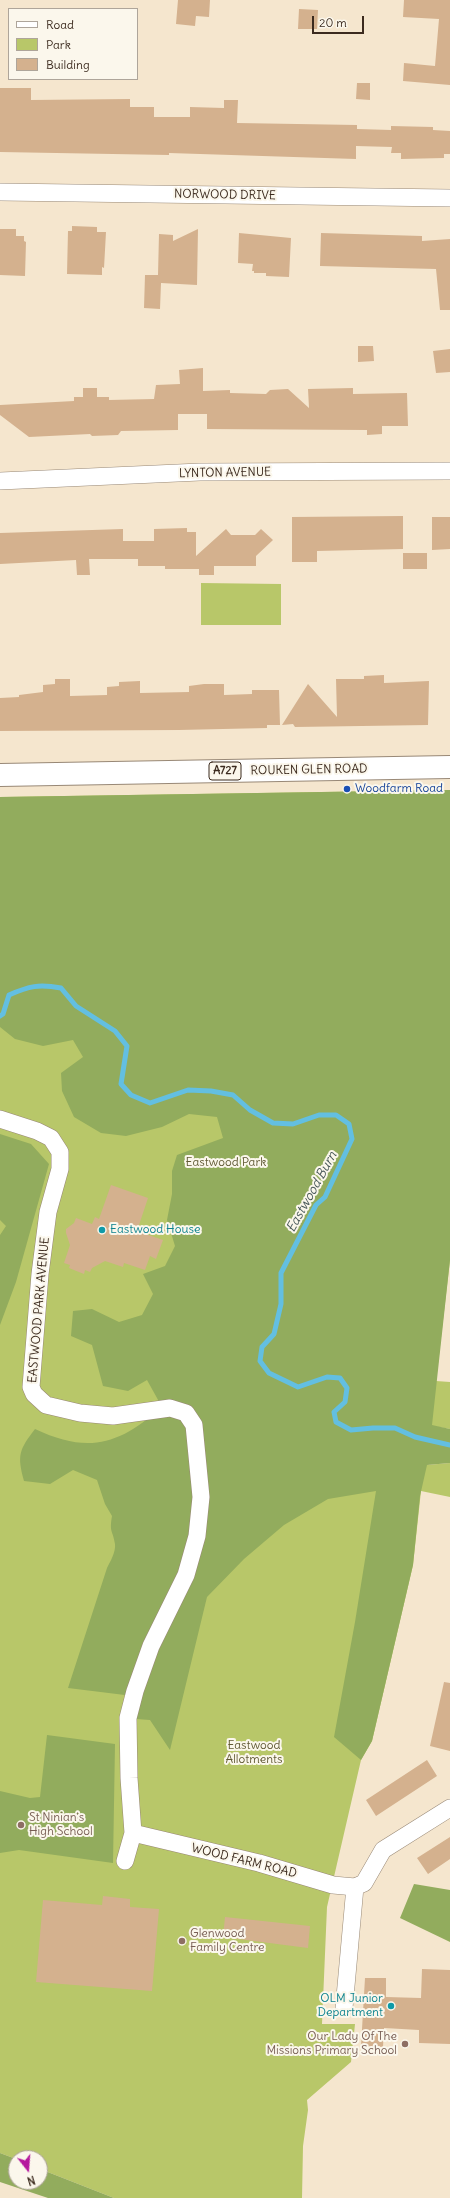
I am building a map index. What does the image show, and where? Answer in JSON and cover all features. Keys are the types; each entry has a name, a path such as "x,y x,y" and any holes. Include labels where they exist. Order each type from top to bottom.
{"main road":[{"name":"ROUKEN GLEN ROAD","path":"0,775 450,767"}],"street":[{"name":"NORWOOD DRIVE","path":"0,192 450,198"},
{"name":"LYNTON AVENUE","path":"0,481 200,472 450,471"},
{"name":"EASTWOOD PARK AVENUE","path":"0,1119 37,1131 51,1138 60,1152 60,1169 48,1212 40,1274 31,1387 34,1394 46,1405 80,1413 113,1416 170,1408 186,1412 194,1425 201,1497 197,1536 186,1574 151,1646 135,1691 128,1718 129,1778 133,1833 125,1861"},
{"path":"344,2008 355,1887 364,1883 383,1850 450,1808"},
{"name":"WOOD FARM ROAD","path":"133,1833 259,1863 333,1885 355,1887"}],"green space":[{"path":"201,583 281,584 281,625 201,625"},
{"name":"Eastwood Park","path":"450,790 450,1260 436,1381 450,1382 450,1429 432,1426 427,1465 450,1463 450,1497 421,1491 413,1565 372,1741 361,1760 327,1907 322,2024 355,2024 351,2062 307,2100 308,2110 303,2146 302,2198 114,2198 48,2172 48,2150 8,2150 8,2156 0,2153 0,797"},
{"path":"450,790 450,1260 432,1425 450,1429 450,1463 427,1465 420,1496 413,1565 372,1741 361,1760 334,1737 355,1622 376,1491 328,1499 284,1525 244,1559 207,1597 170,1750 150,1720 136,1719 141,1697 68,1688 107,1568 115,1550 111,1529 112,1516 105,1504 97,1480 73,1470 50,1484 24,1481 20,1459 26,1442 35,1429 54,1437 71,1441 87,1443 102,1442 131,1430 162,1407 147,1380 128,1391 103,1386 92,1345 71,1336 73,1311 92,1309 119,1322 142,1315 153,1294 143,1274 165,1266 175,1246 167,1220 172,1194 172,1171 177,1155 223,1138 217,1117 189,1114 162,1127 126,1136 101,1133 74,1117 62,1091 61,1073 83,1057 73,1040 43,1046 15,1039 0,1027 0,797"},
{"path":"0,1134 31,1144 49,1164 16,1282 0,1325 0,1235 6,1226 0,1220"},
{"path":"47,1735 115,1744 113,1863 19,1850 0,1853 0,1791 30,1798 40,1797"},
{"path":"414,1884 450,1890 450,1942 400,1918"},
{"path":"0,2153 8,2156 8,2185 0,2182"},
{"path":"48,2172 114,2198 48,2198 24,2190 48,2190"}],"building":[{"path":"178,0 210,0 209,17 196,16 195,26 176,24"},
{"path":"404,0 450,0 450,85 403,81 404,63 435,66 439,19 403,17"},
{"path":"299,9 318,10 317,29 298,29"},
{"path":"357,83 370,83 370,100 356,99"},
{"path":"0,88 31,88 31,100 130,99 130,107 154,107 154,117 190,117 190,107 224,108 224,100 238,100 237,123 357,125 357,129 391,130 391,126 433,127 433,130 450,131 450,154 444,154 444,158 401,159 401,153 391,153 392,147 356,146 356,159 169,153 169,155 0,152"},
{"path":"72,226 97,227 97,232 106,232 104,268 102,267 102,275 67,274 68,231 72,231"},
{"path":"0,229 16,229 16,236 24,236 24,241 26,242 25,276 0,275"},
{"path":"198,229 197,285 161,283 160,309 144,308 145,275 158,275 159,234 173,235 173,241"},
{"path":"239,233 291,238 289,277 266,276 266,273 254,273 254,271 252,271 253,264 238,263"},
{"path":"321,233 422,236 422,241 450,239 450,310 440,310 436,269 320,266"},
{"path":"358,346 373,346 374,361 358,362"},
{"path":"450,349 450,372 436,373 433,351"},
{"path":"203,368 203,391 230,390 230,393 266,394 270,390 288,389 309,408 308,389 353,388 353,394 407,393 408,426 382,426 382,434 367,435 367,430 207,429 207,414 178,414 178,430 121,431 118,435 92,436 90,434 29,437 0,415 0,405 74,401 74,397 83,397 83,388 97,388 97,397 109,397 109,400 154,399 156,385 180,384 179,370"},
{"path":"403,516 403,549 317,551 317,562 292,562 292,517"},
{"path":"432,517 450,517 450,549 432,550"},
{"path":"187,528 187,532 196,532 196,556 226,529 231,535 255,535 261,529 273,540 256,556 256,566 214,566 214,575 199,575 199,569 165,569 165,566 138,566 138,559 89,559 90,575 77,575 76,560 0,564 0,533 123,529 123,541 154,541 154,529"},
{"path":"403,553 427,553 427,569 403,569"},
{"path":"384,675 384,683 429,681 428,725 295,727 293,724 282,725 308,684 337,717 336,679 364,679 364,676"},
{"path":"55,679 70,679 70,696 107,695 107,687 119,686 119,682 140,681 140,693 189,692 189,686 204,684 224,684 224,695 252,694 252,690 279,690 280,725 267,725 267,728 179,730 0,731 0,698 19,697 19,695 43,692 43,685 55,684"},
{"name":"Eastwood House","path":"111,1185 148,1198 137,1231 163,1240 156,1259 150,1256 145,1270 124,1263 123,1267 105,1261 92,1268 90,1272 85,1270 84,1274 69,1268 70,1265 64,1263 70,1245 66,1229 74,1223 76,1218 92,1224 95,1217 99,1219"},
{"path":"444,1682 450,1683 450,1751 430,1746"},
{"path":"427,1760 437,1776 376,1816 366,1800"},
{"path":"450,1837 450,1859 428,1874 417,1858"},
{"name":"Glenwood Family Centre","path":"103,1896 130,1899 130,1907 159,1909 152,1991 36,1982 43,1900 102,1905"},
{"path":"225,1917 310,1926 308,1948 223,1937"},
{"name":"OLM Junior Department","path":"422,1969 450,1970 450,2044 419,2043 419,2030 384,2028 383,2047 361,2046 365,1978 386,1978 386,1997 421,1998"}],"waterway":[{"name":"Eastwood Burn","path":"0,1016 3,1014 9,995 40,986 61,988 76,1006 115,1031 127,1046 121,1084 131,1095 150,1103 188,1090 211,1091 233,1095 250,1110 273,1123 293,1124 319,1115 336,1115 349,1124 352,1139 325,1197 316,1205 281,1273 281,1304 274,1334 262,1347 260,1361 269,1373 298,1387 327,1377 340,1378 347,1388 345,1402 334,1412 336,1422 351,1430 395,1428 415,1437 450,1445"}],"place":[{"name":"Woodfarm Road","path":"347,789"},
{"name":"Eastwood House","path":"102,1230"},
{"name":"St Ninian's High School","path":"21,1825"},
{"name":"Glenwood Family Centre","path":"182,1941"},
{"name":"OLM Junior Department","path":"391,2006"},
{"name":"Our Lady Of The Missions Primary School","path":"405,2044"}],"park label":[{"name":"Eastwood Allotments","path":"254,1753"}]}
